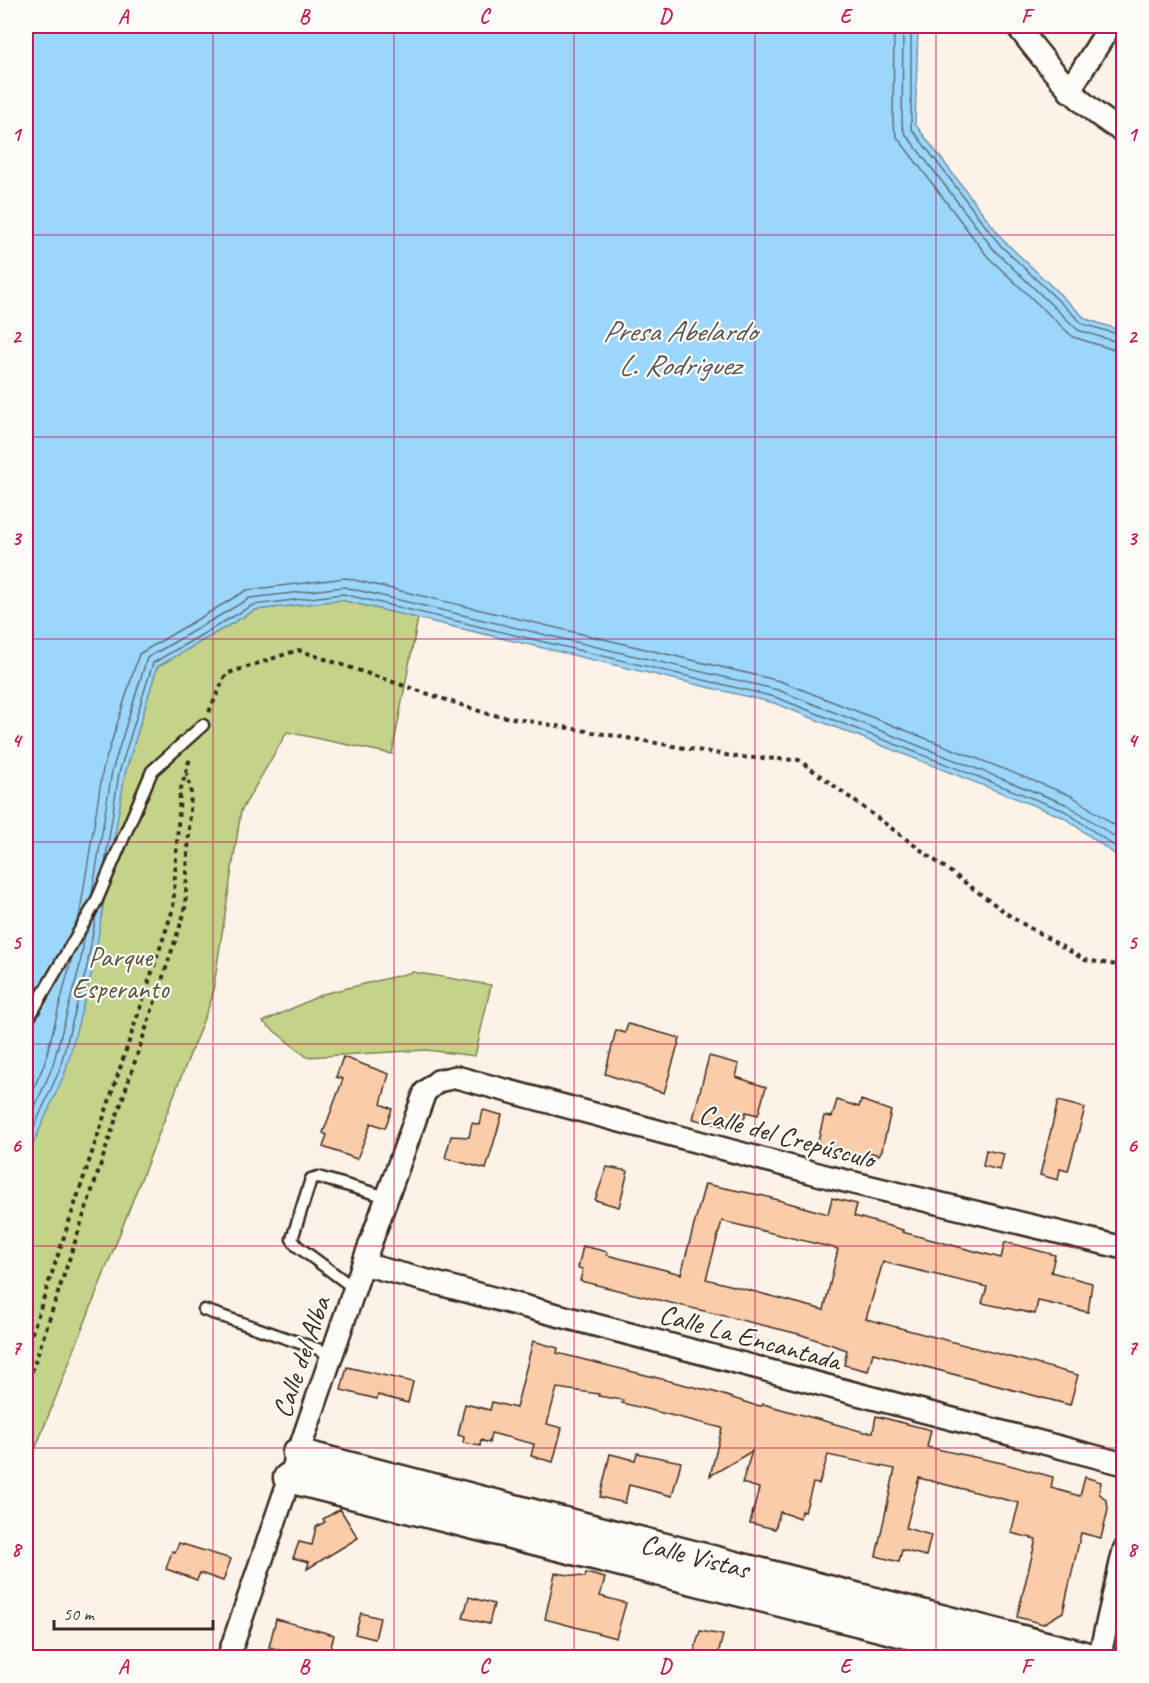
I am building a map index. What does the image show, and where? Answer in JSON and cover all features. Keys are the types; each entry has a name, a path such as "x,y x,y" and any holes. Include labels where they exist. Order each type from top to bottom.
{"street":[{"path":"1017,26 1069,91 1106,123 1124,132"},
{"path":"1069,91 1110,26"},
{"name":"Calle del Crepúsculo","path":"438,1081 456,1077 829,1177 1124,1248"},
{"name":"Calle del Alba","path":"228,1658 354,1289 425,1092 438,1081"},
{"name":"Calle La Encantada","path":"363,1264 1124,1464"},
{"name":"Calle Vistas","path":"293,1466 821,1600 1092,1658"},
{"path":"1099,1658 1124,1550"},
{"name":"Calle Vistas","path":"821,1600 1003,1658"}],"lane":[{"path":"26,1023 96,902 152,771 203,725"},
{"path":"354,1289 297,1246 292,1239 311,1179 318,1177 387,1197"},
{"path":"204,1310 332,1354"}],"path":[{"path":"26,1351 173,909 180,792 191,754 226,674 298,650 488,714 737,757 799,760 1013,918 1085,960 1124,966"},
{"path":"26,1389 185,911 191,791 186,772"}],"green space":[{"name":"Parque Esperanto","path":"341,600 418,618 392,754 287,732 241,811 212,998 26,1473 26,947 125,774 157,667 255,610"},
{"path":"413,972 491,985 475,1056 426,1050 307,1057 263,1022 323,994"}],"water":[{"name":"Presa Abelardo L. Rodriguez","path":"26,26 914,26 918,29 915,124 1004,241 1086,319 1123,331 1123,860 1063,817 774,703 341,600 255,610 157,667 125,774 93,968 65,1073 26,1160"}],"building":[{"path":"628,1024 680,1038 664,1093 605,1074 616,1030 625,1033"},
{"path":"709,1056 739,1064 736,1077 766,1087 758,1115 746,1112 741,1130 693,1119"},
{"path":"343,1057 389,1074 381,1104 392,1109 385,1128 371,1123 357,1159 323,1147 327,1135 323,1133 343,1079 336,1077"},
{"path":"837,1100 859,1107 861,1100 891,1111 882,1150 879,1155 869,1152 866,1164 816,1149 824,1116 832,1117"},
{"path":"1058,1101 1085,1108 1068,1171 1060,1169 1058,1180 1040,1175"},
{"path":"483,1110 502,1115 486,1169 445,1158 451,1136 469,1137 472,1123 480,1125"},
{"path":"986,1150 1004,1154 1000,1170 983,1166"},
{"path":"607,1167 628,1171 619,1207 595,1200"},
{"path":"705,1184 764,1196 828,1214 832,1198 857,1204 854,1216 903,1230 902,1232 1001,1258 1005,1242 1055,1255 1051,1272 1092,1283 1088,1312 1038,1301 1035,1314 982,1303 987,1287 883,1262 866,1319 1078,1375 1070,1405 873,1353 868,1371 844,1365 847,1350 799,1334 580,1281 583,1269 578,1268 583,1246 608,1252 607,1255 681,1274","holes":["722,1221 838,1249 824,1310 706,1279"]},
{"path":"533,1341 558,1348 557,1353 714,1392 754,1405 762,1406 763,1404 864,1432 873,1432 876,1416 931,1430 927,1447 1002,1463 1053,1477 1051,1488 1080,1496 1085,1477 1101,1482 1099,1493 1107,1501 1108,1510 1101,1538 1081,1533 1063,1612 1043,1624 1017,1617 1036,1539 1011,1533 1019,1503 919,1478 906,1528 931,1535 926,1556 902,1550 899,1562 876,1556 895,1469 828,1455 819,1484 813,1483 805,1512 802,1511 800,1518 780,1512 775,1529 750,1523 759,1488 742,1483 752,1451 710,1476 722,1428 622,1403 623,1400 557,1388 547,1424 562,1428 553,1462 531,1456 534,1444 491,1433 489,1443 481,1440 480,1446 463,1443 464,1437 458,1435 465,1404 490,1410 492,1402 516,1408"},
{"path":"347,1367 413,1382 408,1403 378,1395 377,1399 341,1390"},
{"path":"637,1453 681,1462 672,1496 629,1485 625,1503 600,1497 610,1454 635,1460"},
{"path":"340,1509 358,1538 307,1569 309,1562 293,1558 299,1542 312,1545 316,1527 325,1522 323,1519"},
{"path":"179,1543 231,1559 223,1581 200,1573 197,1580 166,1569 172,1551 175,1552"},
{"path":"555,1573 585,1577 586,1573 605,1578 600,1596 626,1603 616,1638 545,1619"},
{"path":"469,1597 494,1604 489,1624 463,1618"},
{"path":"361,1613 380,1618 375,1639 355,1634"},
{"path":"276,1619 334,1635 328,1658 294,1658 295,1654 269,1647"},
{"path":"700,1631 723,1635 717,1658 692,1658"}]}
